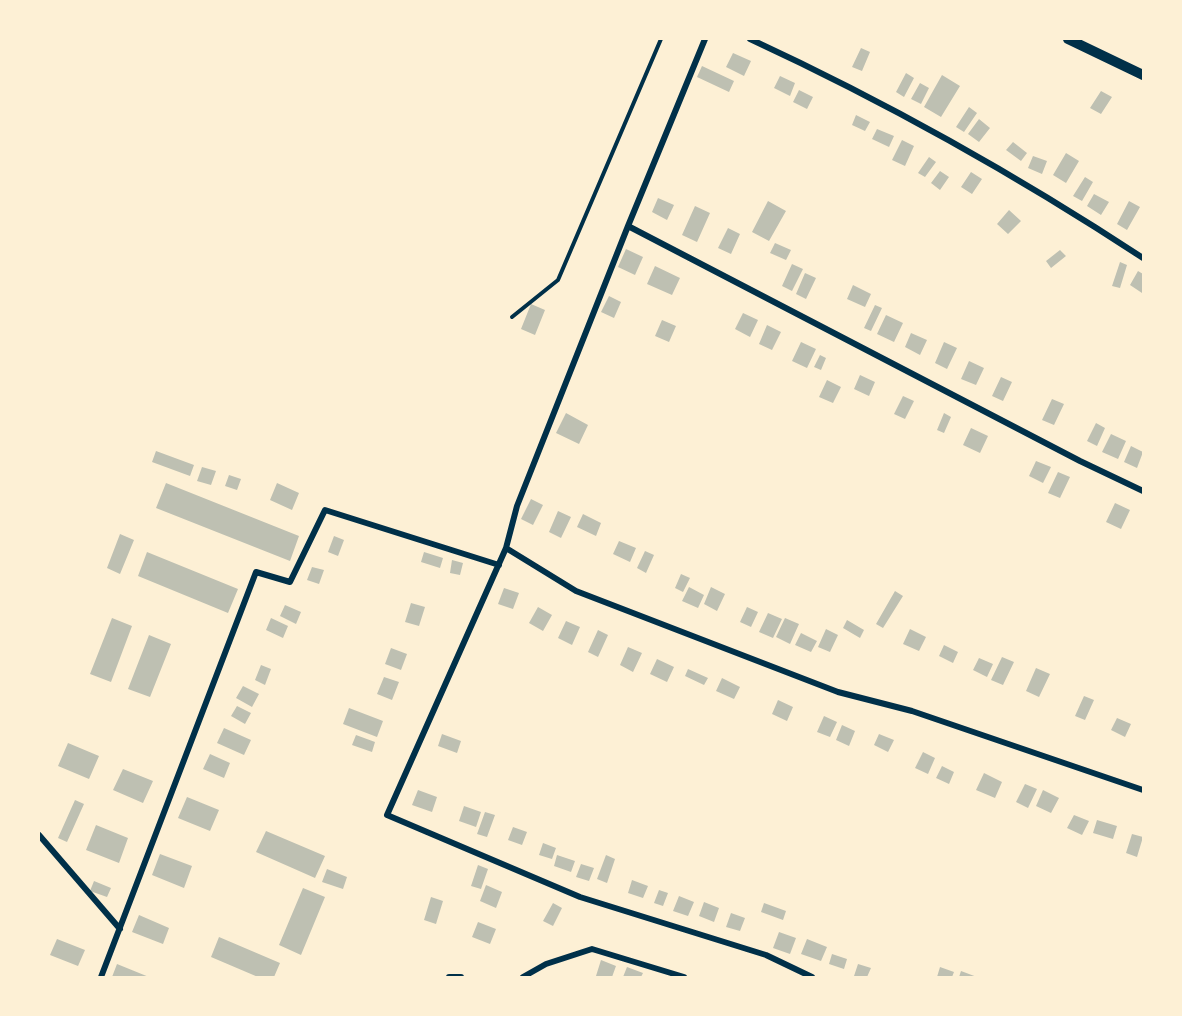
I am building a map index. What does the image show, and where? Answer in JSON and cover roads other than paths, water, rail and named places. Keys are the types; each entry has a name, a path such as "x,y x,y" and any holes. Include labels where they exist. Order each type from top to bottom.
{"main road":[{"path":"1068,39 1143,75"}],"street":[{"path":"705,39 517,506 506,548 387,815 580,897 766,955 812,977"},
{"path":"750,39 825,74 1049,197 1143,258"},
{"path":"628,226 1059,450 1143,491"},
{"path":"101,977 256,572 290,582 325,510 499,565"},
{"path":"506,548 576,591 838,692 912,711 1143,790"},
{"path":"39,835 120,929"},
{"path":"524,977 546,964 592,949 684,977"},
{"path":"449,977 461,977"}],"lane":[{"path":"512,317 558,280 661,39"}]}
